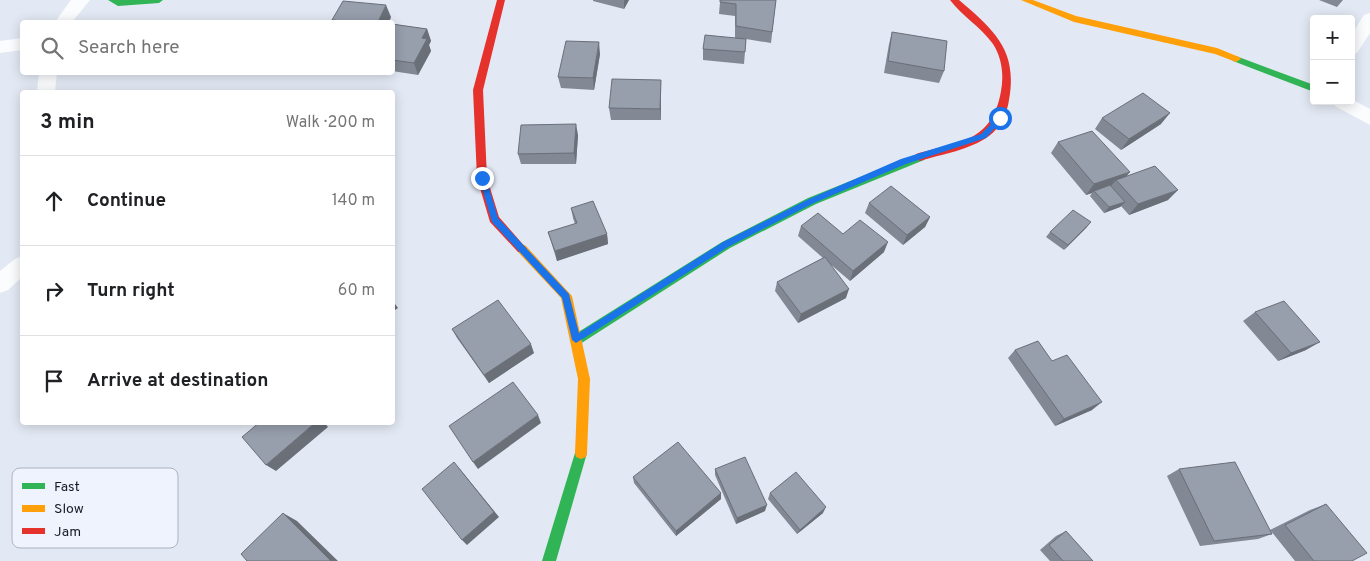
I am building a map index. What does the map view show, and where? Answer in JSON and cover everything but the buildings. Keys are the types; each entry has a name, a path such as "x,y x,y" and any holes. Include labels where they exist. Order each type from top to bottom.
{"street":[{"path":"65,20 79,1 82,0"},
{"path":"112,0 118,3 159,0"},
{"path":"501,0 478,90 482,178 494,219 566,296 584,379 582,458 549,561"},
{"path":"576,340 726,245 812,201 904,162 983,136 1000,118 1009,82 1005,54 987,30 954,0"},
{"path":"1025,0 1074,19 1217,51 1310,87"},
{"path":"1355,43 1370,19"},
{"path":"0,47 20,44"},
{"path":"46,90 48,75"},
{"path":"1355,100 1367,115"},
{"path":"1348,105 1367,115"},
{"path":"0,284 20,267"}],"traffic: fast":[{"path":"112,0 118,3 159,0"},
{"path":"1236,59 1310,87"},
{"path":"576,340 726,245 812,201 920,157"},
{"path":"549,561 581,453"}],"traffic: slow":[{"path":"1025,0 1074,19 1217,51 1236,59"},
{"path":"522,249 566,296 584,379 581,453"}],"traffic: jam":[{"path":"501,0 478,90 482,178 494,219 522,249"},
{"path":"920,157 968,142 987,133 997,121 1004,102 1007,68 1003,55 989,33 954,0"}],"route":[{"path":"482,178 494,219 566,296 576,340 726,245 812,201 904,162 983,136 1000,118"}]}
